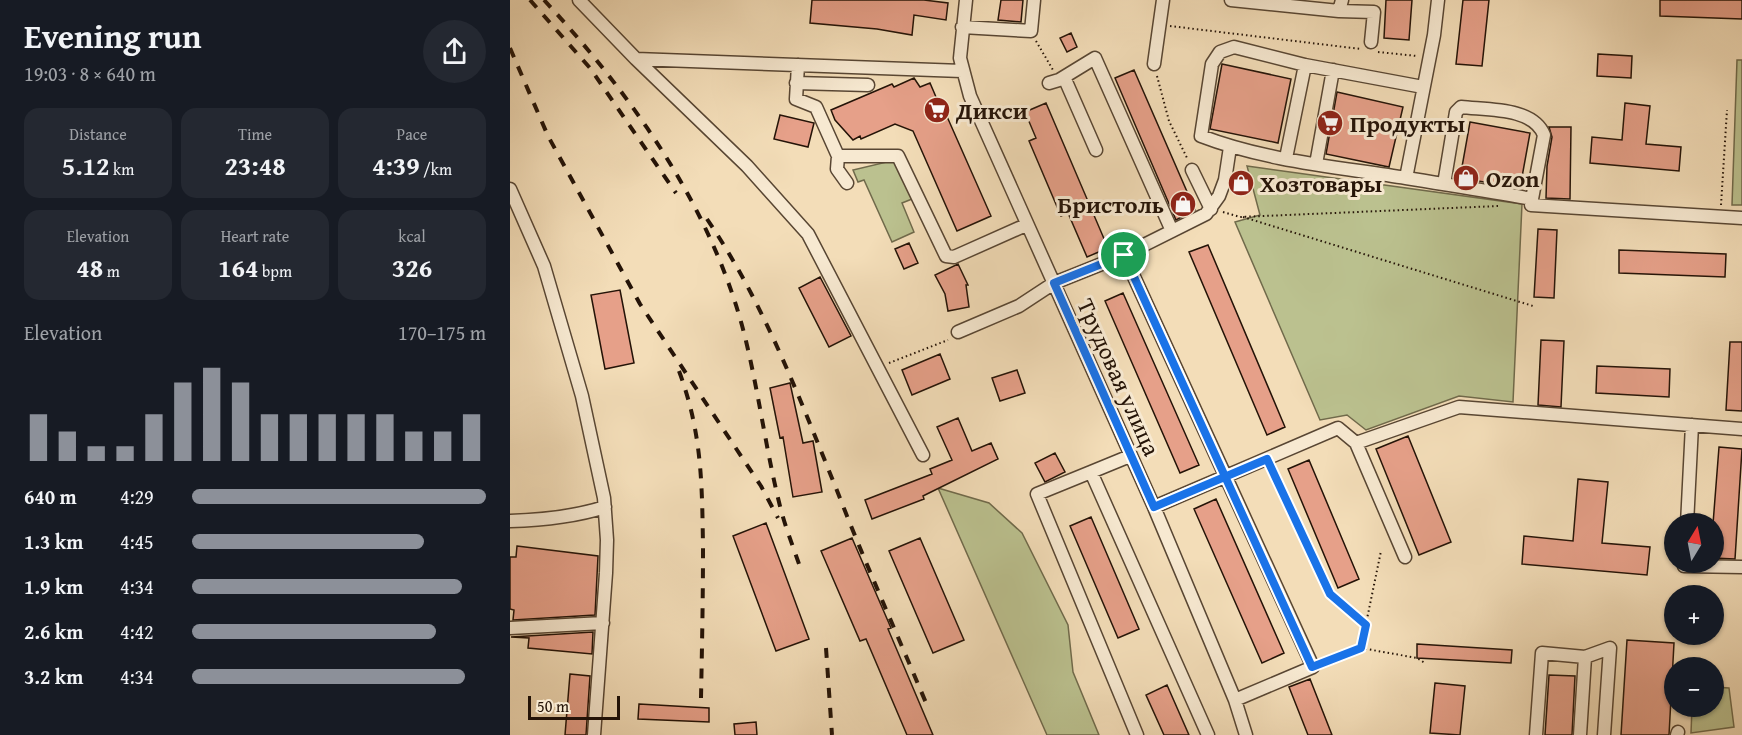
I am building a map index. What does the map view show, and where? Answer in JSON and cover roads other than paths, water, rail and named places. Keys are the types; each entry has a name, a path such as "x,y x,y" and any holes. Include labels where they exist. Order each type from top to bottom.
{"street":[{"path":"579,0 636,59 747,166 808,234 923,455"},
{"name":"Трудовая улица","path":"966,0 960,58 970,96 1154,507 1235,700 1246,735"},
{"path":"962,27 1031,31 1034,0"},
{"path":"1154,64 1163,0"},
{"path":"1231,0 1341,5 1374,12 1371,42"},
{"path":"1406,178 1438,0"},
{"path":"1423,87 1305,65 1234,47 1217,55 1212,64 1202,136 1230,147 1316,164 1532,199 1544,135 1541,126 1535,120 1522,116 1461,107 1456,112 1443,184"},
{"path":"1096,150 1057,80 1095,58 1172,231"},
{"path":"636,59 962,71"},
{"path":"798,65 796,99 816,107 838,156 837,169 847,183"},
{"path":"1286,158 1305,65"},
{"path":"1316,164 1333,70"},
{"path":"796,83 868,85"},
{"path":"958,332 1019,306 1054,283 1124,255 1211,209 1225,180 1230,147"},
{"path":"838,156 898,156 946,256 954,257 1026,225"},
{"path":"1192,170 1211,209"},
{"path":"510,189 544,266 582,396 601,479 607,540 594,735"},
{"path":"1531,205 1742,218"},
{"path":"1124,255 1312,667 1235,700"},
{"path":"1356,443 1459,407 1742,429"},
{"path":"1688,513 1692,425"},
{"path":"1154,507 1338,428 1356,443 1405,557"},
{"path":"1130,456 1037,494 1137,735"},
{"path":"1091,472 1208,735"},
{"path":"510,521 538,520 605,507"},
{"path":"1724,567 1742,567"},
{"path":"510,628 603,623"},
{"path":"1536,735 1542,653 1586,657 1610,648 1604,735"},
{"path":"1580,735 1586,657"}],"railway":[{"path":"530,0 590,68 676,193"},
{"path":"544,0 609,76 639,116 667,158 714,247 732,293 746,341 779,502 800,567"},
{"path":"510,48 548,136 640,304 761,486 778,518"},
{"path":"707,219 746,283 779,350 929,710"},
{"path":"679,371 692,416 701,480 703,547 701,698"},
{"path":"826,648 832,735"}],"place":[{"name":"Дикси","path":"937,110"},
{"name":"Продукты","path":"1330,123"},
{"name":"Ozon","path":"1466,178"},
{"name":"Хозтовары","path":"1241,183"},
{"name":"Бристоль","path":"1183,204"}]}
